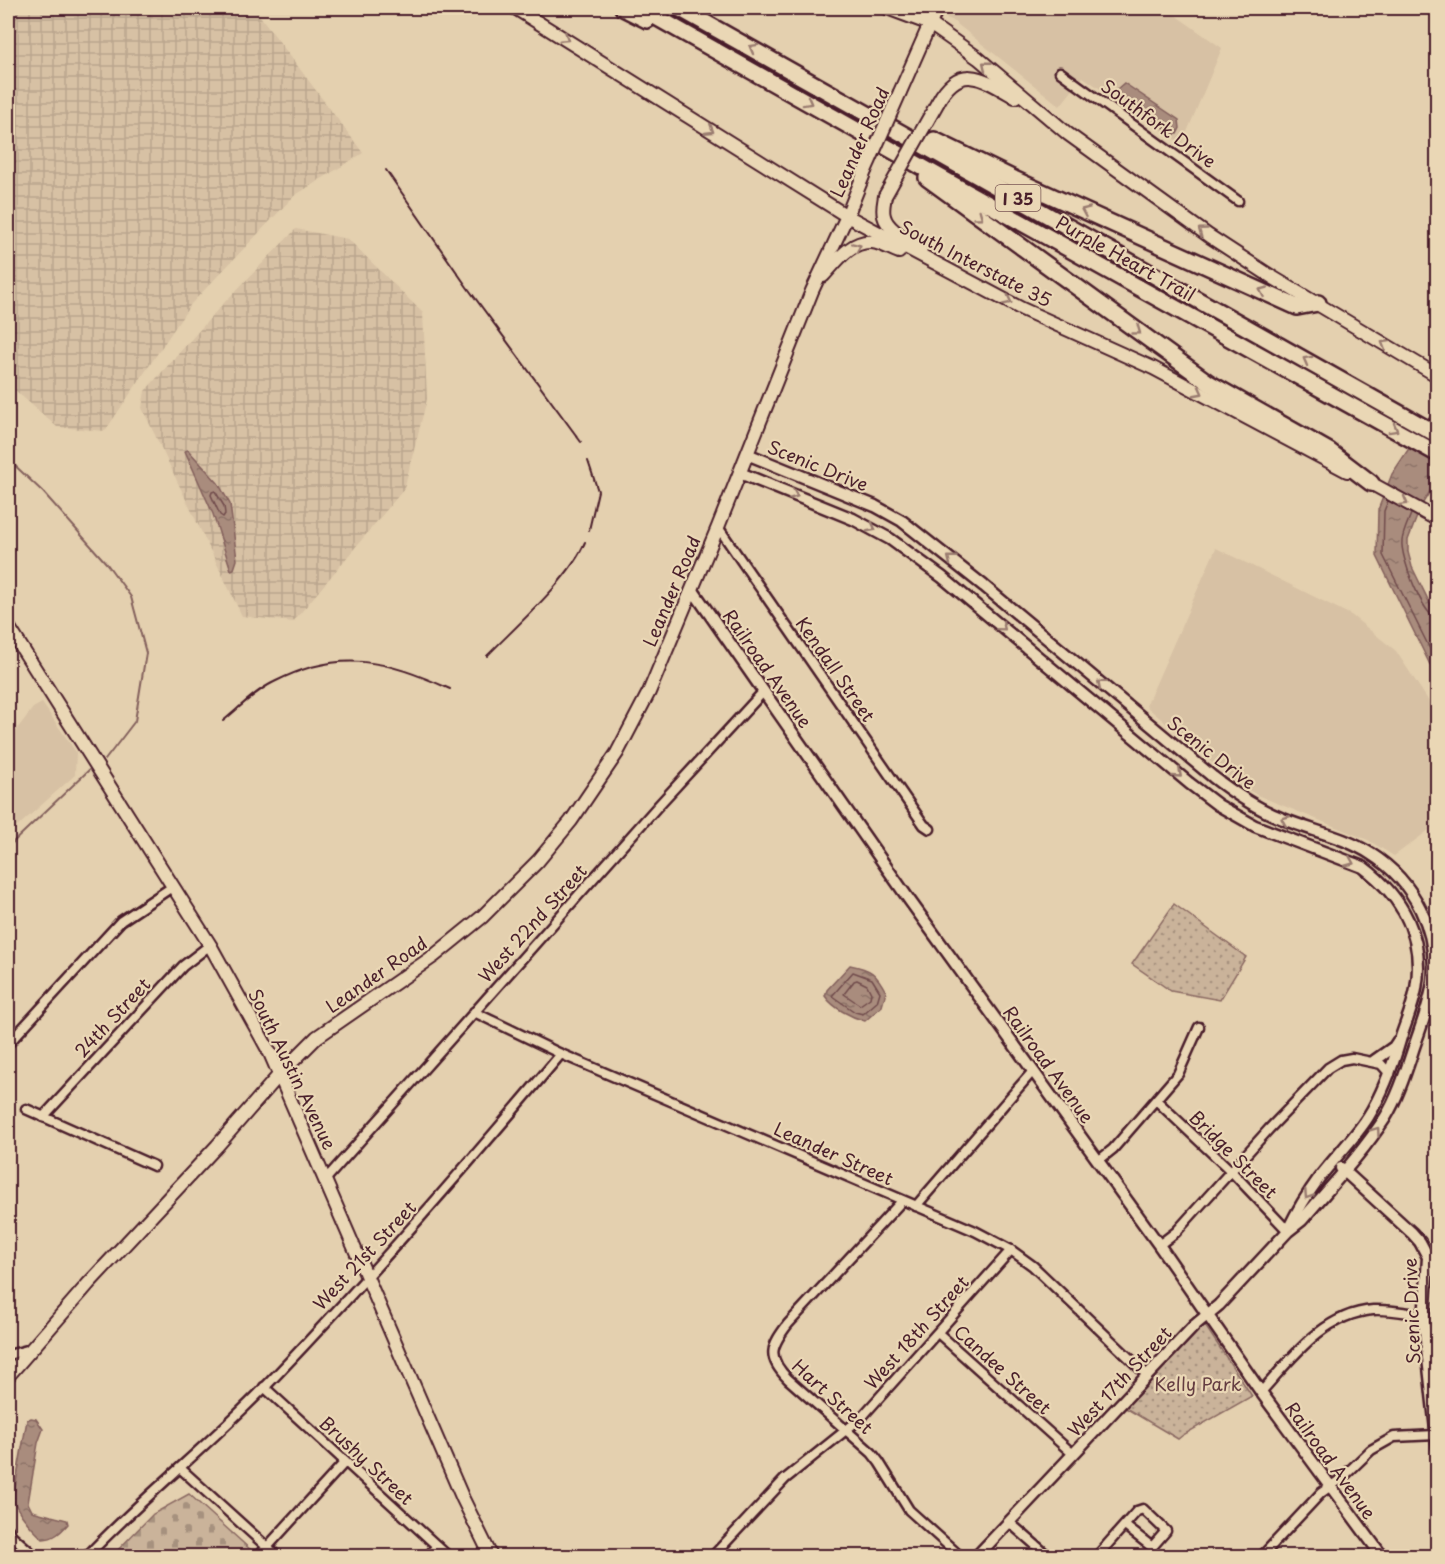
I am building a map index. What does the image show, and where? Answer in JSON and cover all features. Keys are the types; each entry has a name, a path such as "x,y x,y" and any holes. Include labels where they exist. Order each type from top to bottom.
{"highway":[{"path":"623,8 720,52"},
{"name":"Purple Heart Trail","path":"640,8 1437,454"},
{"name":"Purple Heart Trail","path":"679,8 1437,435"},
{"path":"782,65 864,101 905,125 1014,179 1297,307 1318,303"},
{"path":"920,165 929,181 1179,362 1235,399 1329,451 1371,483"}],"main road":[{"name":"South Interstate 35","path":"515,8 847,216 1022,309 1153,368 1437,520"},
{"path":"887,8 930,24 978,58 1068,134 1209,236 1436,375"},
{"name":"Leander Road","path":"8,1376 280,1074 317,1037 460,935 506,895 538,861 582,806 628,733 649,692 740,473 814,285 847,216 937,8"},
{"path":"956,275 892,228 885,220 883,213 885,196 938,102 950,84 966,77 984,79 1047,116"},
{"path":"814,285 843,254 858,244 872,242 956,275"},
{"name":"South Austin Avenue","path":"8,626 210,945 280,1074 491,1557"}],"street":[{"name":"Southfork Drive","path":"1060,72 1238,201"},
{"name":"Scenic Drive","path":"747,454 875,506 902,521 973,576 1073,661 1247,802 1282,819 1354,845 1383,862 1406,884 1424,915 1430,933 1433,950 1433,982 1401,1086 1386,1116 1344,1171"},
{"name":"Scenic Drive","path":"740,473 853,519 890,539 960,592 1200,792 1255,826 1363,867 1399,902 1412,930 1417,957 1416,989 1390,1074 1369,1115 1334,1162 1412,1233 1425,1249 1428,1257 1424,1315 1437,1448"},
{"path":"890,539 902,521"},
{"name":"Kendall Street","path":"718,527 924,825 930,829"},
{"path":"960,592 973,576"},
{"name":"Railroad Avenue","path":"692,590 910,901 1159,1245 1261,1392 1382,1557"},
{"path":"1061,676 1073,661"},
{"name":"West 22nd Street","path":"326,1179 657,807 764,691"},
{"path":"1134,736 1146,721"},
{"path":"1200,792 1214,777"},
{"path":"1255,826 1264,810"},
{"path":"8,1044 121,921 172,887"},
{"name":"24th Street","path":"43,1117 183,966 210,945"},
{"name":"Leander Street","path":"474,1012 561,1054 975,1231 1011,1250 1046,1277 1147,1375"},
{"path":"1098,1161 1113,1149 1178,1074 1199,1027"},
{"path":"1374,1061 1394,1047 1403,1033"},
{"name":"West 21st Street","path":"87,1557 112,1530 264,1387 368,1277 561,1054"},
{"path":"1159,1245 1176,1232 1269,1129 1328,1068 1341,1060 1352,1058 1374,1061 1381,1064 1390,1074"},
{"path":"916,1206 1033,1071"},
{"name":"Bridge Street","path":"1156,1100 1231,1171 1288,1231"},
{"path":"26,1109 154,1166"},
{"name":"West 17th Street","path":"1288,1231 1295,1215 1319,1178 1334,1162"},
{"name":"West 17th Street","path":"977,1557 1147,1375 1233,1291 1288,1231 1302,1220 1344,1171"},
{"name":"Hart Street","path":"902,1201 788,1324 775,1341 773,1349 778,1369 848,1430 879,1462 909,1510 960,1557"},
{"name":"West 18th Street","path":"712,1557 785,1479 861,1418 1011,1250"},
{"path":"1261,1392 1318,1333 1346,1316 1372,1310 1424,1315"},
{"name":"Candee Street","path":"938,1333 1073,1454"},
{"path":"8,1355 31,1349"},
{"name":"Brushy Street","path":"264,1387 448,1557"},
{"path":"1262,1557 1329,1486 1341,1479 1382,1442 1408,1435 1436,1435"},
{"path":"259,1557 345,1462"},
{"path":"180,1468 277,1557"},
{"path":"1097,1557 1137,1511 1143,1509 1166,1532 1152,1547 1125,1526"},
{"path":"1010,1522 1048,1557"},
{"path":"8,1529 10,1534 34,1557"},
{"path":"428,1557 437,1546"}],"shaded area":[{"path":"8,8 254,8 363,153 294,196 191,304 105,431 57,427 8,384"},
{"path":"917,8 1165,8 1222,48 1182,144 1083,77 1060,106 952,20"},
{"path":"296,229 348,239 423,313 427,399 404,489 293,622 242,616 142,408 145,391 222,305"},
{"path":"1216,548 1351,615 1396,651 1437,714 1437,824 1394,856 1368,840 1257,795 1232,780 1146,706"},
{"path":"42,703 76,752 75,775 8,835 8,750 17,729 33,708"}],"green space":[{"path":"1174,904 1246,957 1220,1000 1171,991 1132,964"},
{"name":"Kelly Park","path":"1204,1324 1252,1396 1178,1439 1124,1407"},
{"path":"189,1494 252,1551 247,1556 112,1556 153,1514"}],"water":[{"path":"1124,83 1179,120 1180,128 1177,134 1173,134 1117,94 1116,90"},
{"path":"1437,406 1437,480 1421,506 1408,540 1408,552 1412,567 1437,618 1437,679 1377,556 1378,510 1392,474"},
{"path":"188,450 218,483 230,504 237,560 234,569 231,570 213,514 185,451"},
{"path":"850,965 872,973 886,992 882,1006 865,1021 843,1011 825,996 827,990"},
{"path":"36,1419 43,1429 38,1443 28,1503 32,1511 67,1520 68,1524 63,1530 47,1539 43,1539 29,1525 13,1499 27,1420"}],"waterway":[{"path":"8,459 43,492 107,564 131,597 146,653 135,721 105,760"},
{"path":"8,847 89,770"}],"railway":[{"path":"386,170 467,287 581,442"},
{"path":"588,461 598,491 589,530"},
{"path":"487,656 555,586 578,556 585,542"},
{"path":"223,721 254,695 274,682 298,671 341,662 383,665 450,689"}]}
